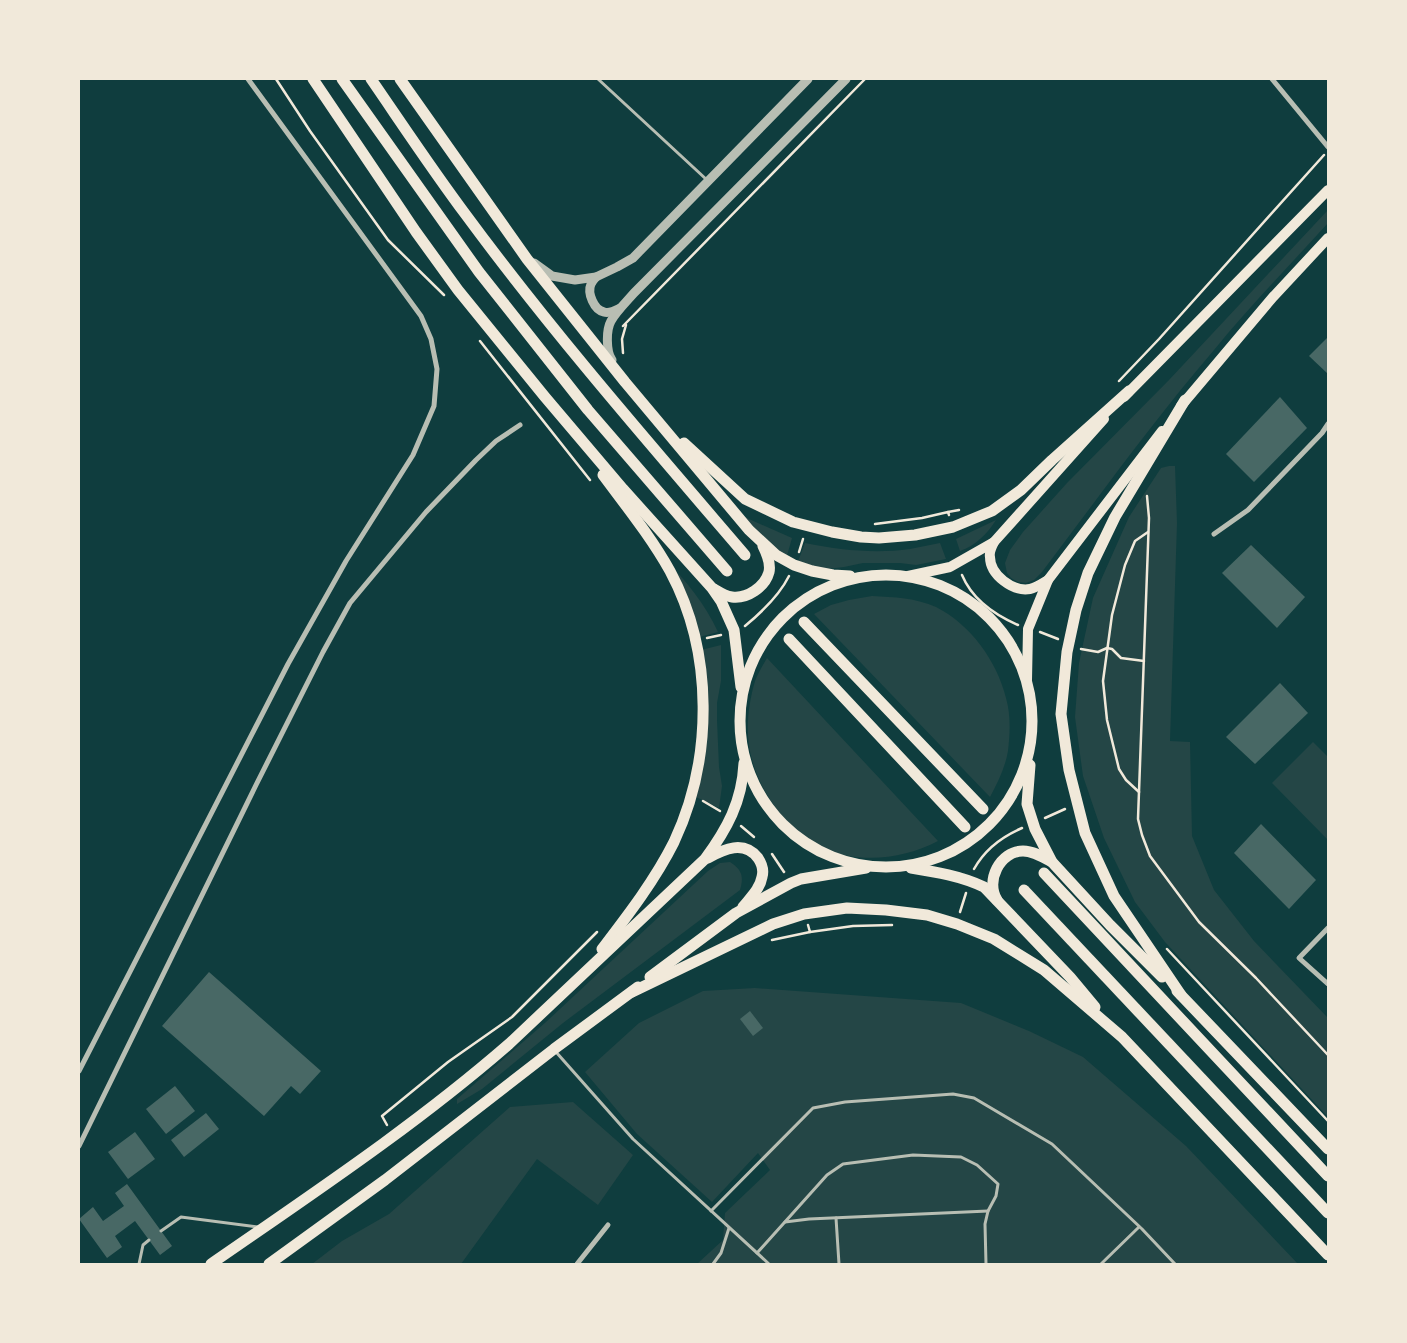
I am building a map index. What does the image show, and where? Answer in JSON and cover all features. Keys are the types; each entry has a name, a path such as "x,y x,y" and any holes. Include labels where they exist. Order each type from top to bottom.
{"highway":[{"path":"313,79 416,232 458,290 545,397 712,588 734,630 742,693"},
{"path":"342,79 479,272 588,410 727,570"},
{"path":"371,79 466,215 524,291 584,366 744,555"},
{"path":"400,79 527,259 625,382 760,541 776,555 794,565 812,571 862,576 885,574 908,576 935,583 960,594 983,611 1002,631 1012,646 1027,680 1031,702 1031,741 1023,772 1008,801 988,826 969,841 948,854 902,867"},
{"path":"652,414 745,499 793,522 832,532 879,538 915,535 953,527 992,511 1021,490 1129,391"},
{"path":"545,397 659,553 671,573 682,596 695,641 704,704 703,729 692,795 673,843 655,875 583,975"},
{"path":"1181,995 1114,896 1085,833 1068,770 1061,714 1069,644 1076,610 1085,582 1114,517 1185,400"},
{"path":"712,588 732,597 743,597 754,591 764,582 769,571 769,561 760,541"},
{"path":"211,1264 393,1136 479,1070 583,975 705,859 732,818 743,780 744,759 739,726 742,693 757,651 784,616 801,602 820,590 862,576"},
{"path":"804,622 983,809"},
{"path":"789,639 965,827"},
{"path":"1032,725 1027,804 1035,829 1052,862 1110,925 1181,995 1328,1149"},
{"path":"744,759 757,792 777,820 804,843 836,859 870,867"},
{"path":"705,859 723,850 736,847 748,850 757,857 762,865 762,877 757,890 736,913"},
{"path":"1004,908 996,898 993,888 995,869 1005,858 1014,852 1024,851 1032,852 1052,862"},
{"path":"269,1264 385,1180 554,1049 736,913 801,879 870,867 902,867 932,872 970,880 984,887 1070,977 1122,1037 1328,1255"},
{"path":"1044,873 1328,1176"},
{"path":"1024,890 1328,1213"},
{"path":"632,992 773,924 804,914 847,908 886,910 927,915 957,924 994,939 1044,970 1122,1037"}],"main road":[{"path":"908,576 950,567 994,542 1129,391 1328,190"},
{"path":"1027,680 1028,628 1048,580 1185,400 1273,297 1328,238"},
{"path":"994,542 990,557 995,574 1007,584 1029,589 1048,580"}],"street":[{"path":"79,1071 288,664 346,561 413,455 434,406 437,369 431,339 421,316 248,79"},
{"path":"527,259 552,276 575,280 596,277 617,268 633,258 808,79"},
{"path":"625,382 608,355 610,322 634,293 846,79"},
{"path":"1272,79 1328,149"},
{"path":"596,277 591,283 589,291 593,302 598,308 604,312 613,312 622,307"},
{"path":"1214,534 1248,510 1322,434 1328,424"},
{"path":"79,1146 256,785 323,652 350,603 426,512 496,441 520,425"},
{"path":"1328,928 1299,958 1328,984"},
{"path":"577,1264 608,1225"}],"lane":[{"path":"598,79 707,181"},
{"path":"554,1049 633,1139 769,1264"},
{"path":"711,1211 813,1108 845,1102 953,1094 974,1098 1052,1144 1175,1264"},
{"path":"757,1253 827,1175 843,1164 913,1155 961,1157 977,1165 998,1184 996,1196 988,1211 985,1224 986,1264"},
{"path":"785,1222 988,1211"},
{"path":"161,1232 181,1217 264,1228"},
{"path":"836,1218 840,1264"},
{"path":"1101,1264 1139,1227"},
{"path":"713,1264 721,1253 729,1228"},
{"path":"138,1264 143,1245 149,1240"}],"path":[{"path":"276,79 310,131 388,240 447,298"},
{"path":"624,360 622,339 624,328 628,322 865,79"},
{"path":"1119,381 1328,149"},
{"path":"477,336 592,483"},
{"path":"1147,496 1149,518 1138,819 1142,835 1150,856 1199,922 1256,978 1328,1055"},
{"path":"874,524 922,518 961,509"},
{"path":"948,512 953,527"},
{"path":"1139,792 1126,780 1119,769 1107,720 1103,681 1112,615 1125,565 1136,541 1148,532"},
{"path":"963,559 962,576 974,595 1005,619 1084,650 1098,652 1112,648 1121,658 1144,661"},
{"path":"734,630 743,627 764,609 774,599 788,577"},
{"path":"692,795 732,818 758,840"},
{"path":"769,849 791,883"},
{"path":"804,914 810,932 853,926 896,925"},
{"path":"393,1136 382,1116 448,1062 512,1017 602,927"},
{"path":"1164,946 1328,1121"}],"shaded area":[{"path":"1328,210 1328,223 1191,377 1042,572 1034,580 1026,583 1018,582 1011,578 1007,573 1005,563 1010,550 1023,532 1067,483 1169,380"},
{"path":"1175,466 1177,523 1170,741 1190,742 1192,836 1214,890 1254,941 1328,1018 1328,1117 1165,942 1135,902 1104,838 1083,776 1075,717 1079,663 1093,598 1129,517 1161,468"},
{"path":"730,508 749,519 792,538 786,559"},
{"path":"996,520 981,538 971,546 960,551 956,539"},
{"path":"805,543 831,548 884,551 910,549 940,543 946,559 916,565 863,563 819,570 797,564"},
{"path":"664,559 694,593 718,632 696,638"},
{"path":"872,596 913,600 936,607 960,623 989,657 1002,684 1008,704 1010,724 1007,757 1001,775 990,797 814,614 831,605"},
{"path":"721,645 721,681 717,703 719,767 722,786 719,808 696,797 699,785 697,651"},
{"path":"767,658 938,841 896,856 865,858 850,856 835,853 821,847 797,831 786,820 768,797 755,770 749,747 748,719 751,699 755,681"},
{"path":"1313,742 1328,757 1328,840 1272,783"},
{"path":"730,862 741,874 740,890 563,1023 482,1089 457,1104 457,1099 546,1022 708,871 720,863"},
{"path":"755,988 961,1003 1029,1031 1083,1057 1186,1146 1298,1264 697,1264 723,1240 725,1213 770,1170 758,1153 712,1202 637,1134 585,1072 639,1023 703,991"},
{"path":"573,1102 633,1155 598,1205 537,1159 461,1264 312,1264 342,1241 389,1214 510,1107"}],"building":[{"path":"1328,337 1328,374 1309,356"},
{"path":"1280,397 1307,428 1254,482 1226,454"},
{"path":"1251,545 1305,597 1277,628 1222,573"},
{"path":"1280,683 1308,713 1255,764 1226,737"},
{"path":"1261,824 1316,880 1289,909 1234,853"},
{"path":"209,972 321,1071 300,1094 291,1086 264,1116 162,1026"},
{"path":"750,1011 763,1028 753,1036 740,1019"},
{"path":"175,1086 195,1111 166,1134 146,1109"},
{"path":"206,1113 219,1129 184,1157 171,1140"},
{"path":"135,1132 155,1159 128,1179 108,1152"},
{"path":"127,1184 172,1246 160,1255 135,1221 115,1236 122,1247 107,1258 79,1219 93,1207 103,1221 124,1206 115,1193"}]}
